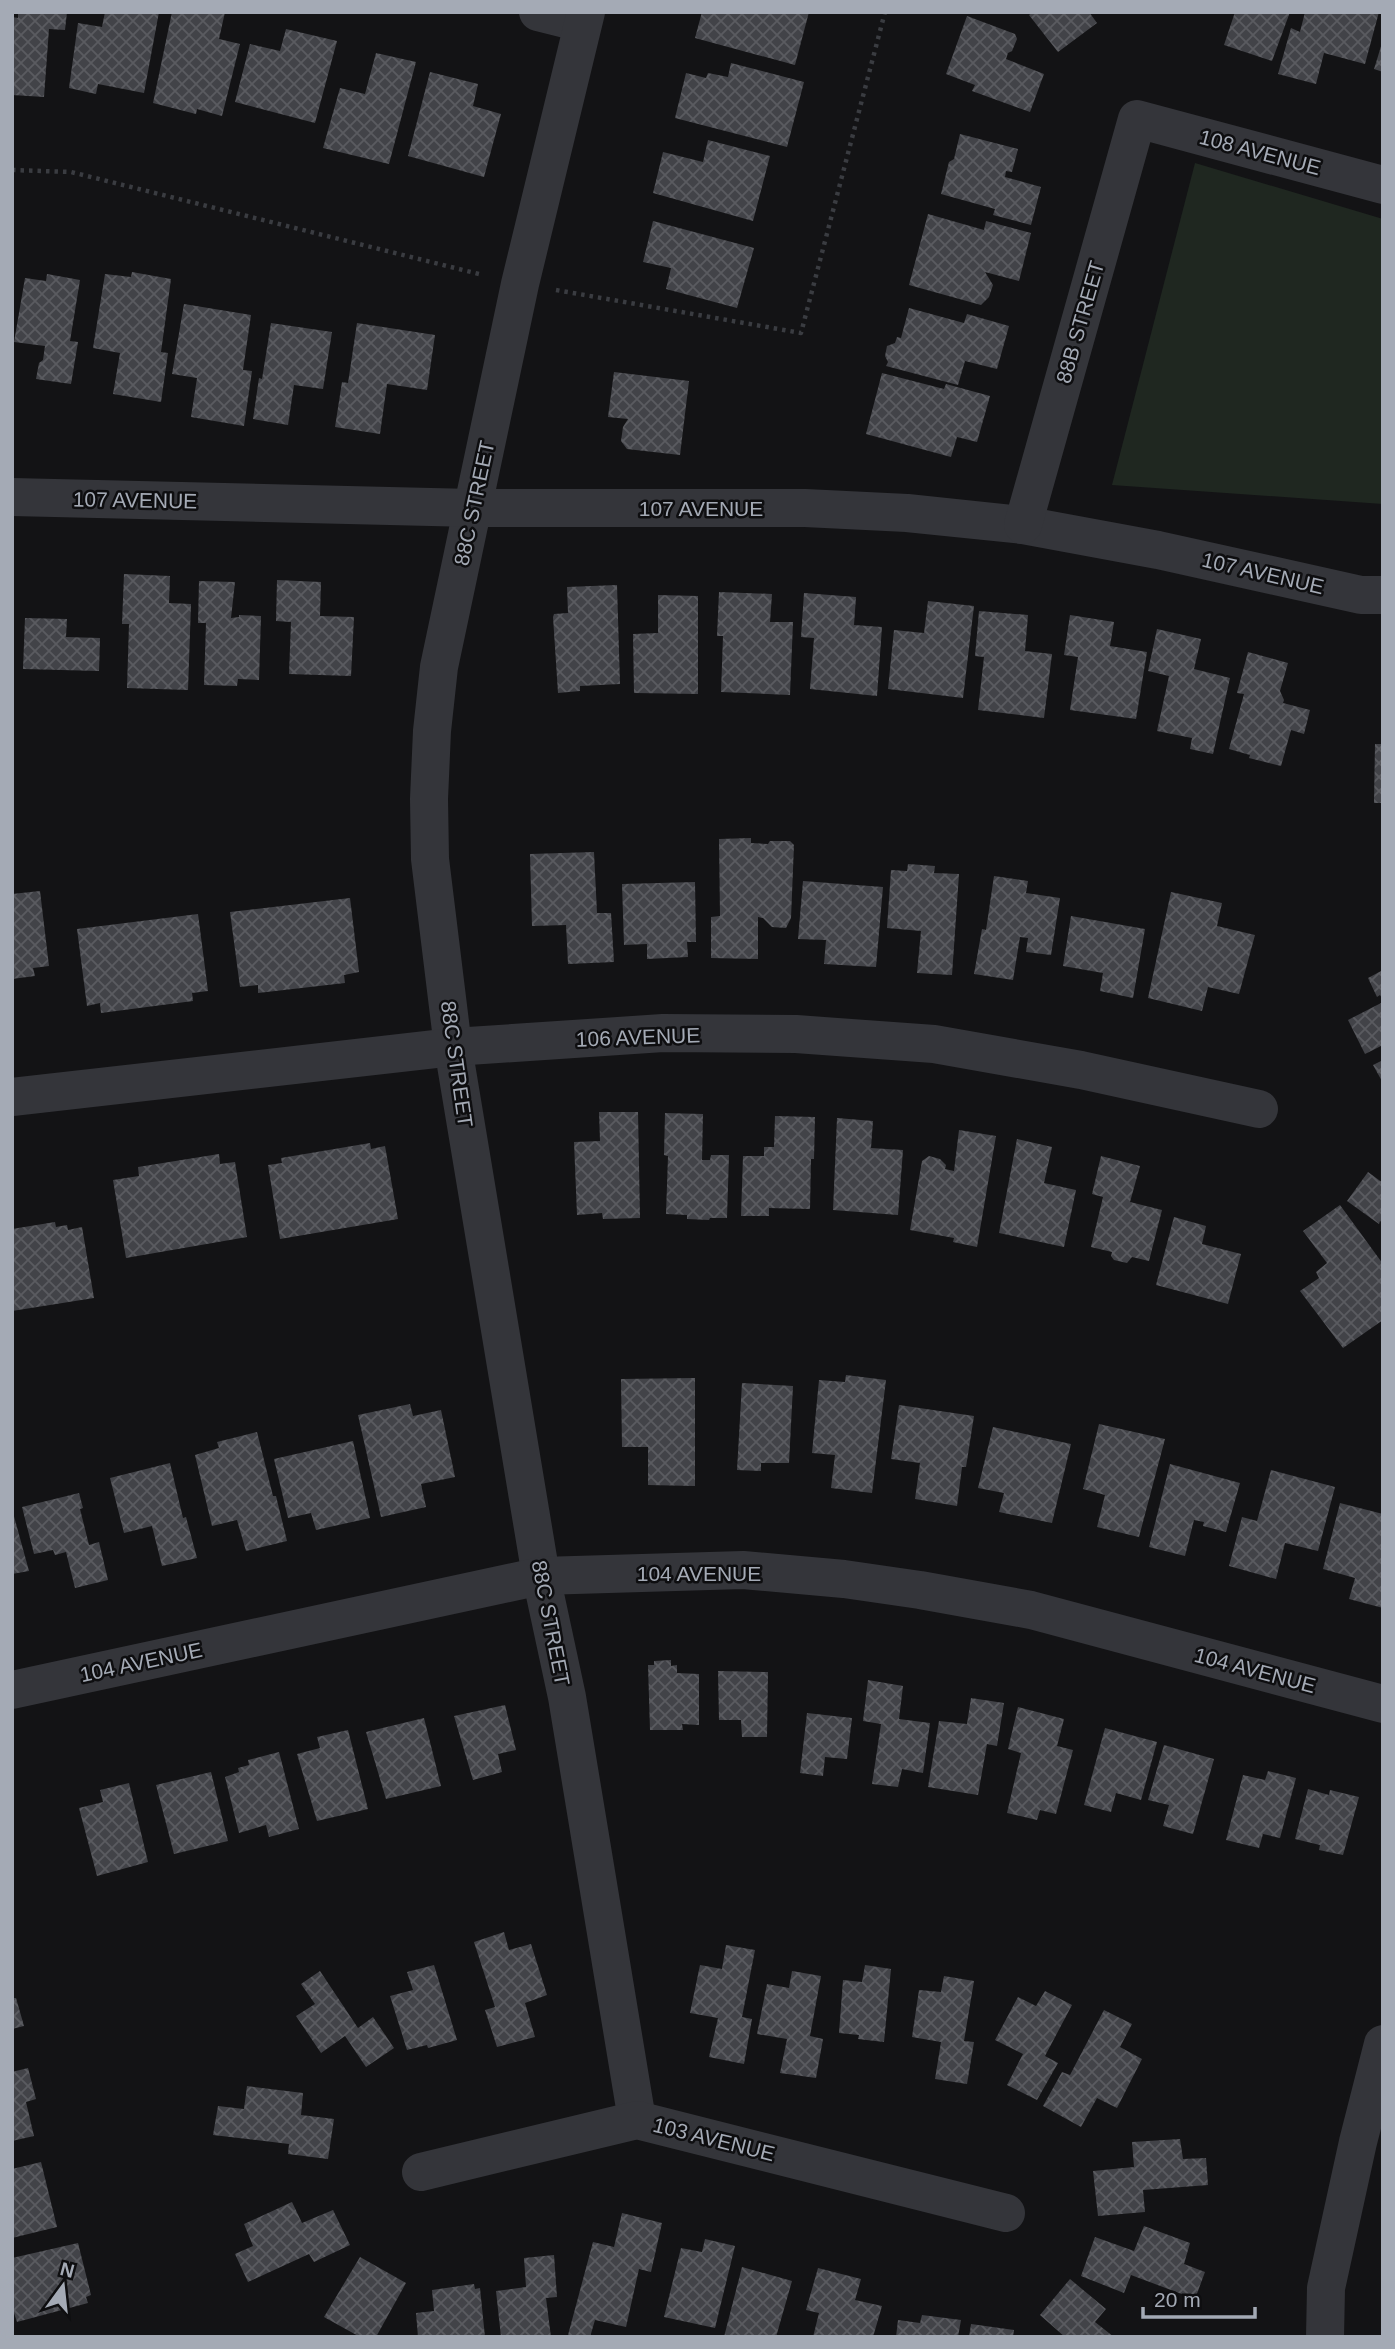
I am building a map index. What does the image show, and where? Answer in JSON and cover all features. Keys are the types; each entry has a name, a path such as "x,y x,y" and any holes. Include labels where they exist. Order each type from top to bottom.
{"street":[{"path":"538,12 584,18"},
{"name":"88C STREET","path":"584,18 520,284 439,667 430,758 430,859 453,1047 541,1576 566,1697 637,2120"},
{"name":"108 AVENUE","path":"1137,119 1383,185"},
{"name":"88B STREET","path":"1023,526 1137,119"},
{"name":"107 AVENUE","path":"12,497 473,508 805,508 906,513 1023,526 1158,550 1360,595 1383,595"},
{"name":"106 AVENUE","path":"12,1097 453,1047 663,1033 796,1034 934,1045 1081,1070 1259,1109"},
{"name":"104 AVENUE","path":"12,1690 541,1576 743,1570 844,1579 1031,1610 1383,1704"},
{"path":"1325,2337 1326,2288 1367,2178 1383,2044"},
{"name":"103 AVENUE","path":"421,2172 637,2120 1006,2213"}],"shaded area":[{"path":"1195,163 1383,219 1383,504 1112,485"}],"building":[{"path":"18,12 67,12 65,30 49,29 44,97 12,95 12,17 18,18"},
{"path":"105,12 159,12 144,93 98,84 96,94 69,88 78,23 102,27"},
{"path":"172,12 225,12 219,39 240,44 222,116 197,109 196,114 153,103"},
{"path":"702,12 809,12 795,65 695,38"},
{"path":"1033,12 1089,12 1097,23 1058,52 1029,15"},
{"path":"1235,12 1290,12 1272,61 1224,45"},
{"path":"1305,12 1379,12 1365,64 1324,53 1316,84 1278,74 1291,28 1300,32"},
{"path":"967,16 1015,34 1017,39 1006,59 1044,74 1030,112 972,91 975,85 946,74"},
{"path":"286,29 337,41 315,123 235,102 250,44 280,51"},
{"path":"1383,40 1383,72 1374,69"},
{"path":"376,53 416,62 389,164 323,148 340,88 365,94"},
{"path":"731,63 804,82 787,147 675,118 686,73 706,78 708,73 728,77"},
{"path":"430,72 478,84 473,106 501,114 484,177 408,156"},
{"path":"960,134 1018,149 1012,172 1006,171 1005,177 1041,187 1031,225 993,215 995,209 941,194"},
{"path":"708,140 770,156 753,221 653,193 663,152 703,162"},
{"path":"928,214 984,230 986,221 1031,233 1019,281 985,272 993,285 989,297 981,305 909,285"},
{"path":"653,221 754,248 737,308 666,289 671,268 643,262"},
{"path":"132,272 171,279 161,352 168,353 161,402 113,394 120,353 93,348 105,274 131,277"},
{"path":"47,274 80,280 70,341 78,342 71,384 36,379 45,346 14,342 25,278 46,281"},
{"path":"184,304 251,315 243,370 252,371 244,426 191,417 197,378 172,374"},
{"path":"909,308 964,323 967,314 1009,326 997,369 965,361 958,385 886,366 887,346 895,343 897,337 901,338"},
{"path":"271,323 332,332 323,389 294,385 288,425 253,419"},
{"path":"357,323 435,335 427,390 387,384 380,434 335,427 342,382 348,383"},
{"path":"614,372 689,381 680,455 627,449 621,441 623,427 628,419 608,417"},
{"path":"882,373 944,389 946,384 990,396 977,442 957,437 951,457 866,434"},
{"path":"124,574 170,576 169,603 191,604 188,690 127,688 129,624 122,624"},
{"path":"277,580 321,582 320,616 354,617 351,676 289,674 291,622 276,621"},
{"path":"199,581 235,582 231,618 239,615 261,616 259,680 238,679 237,686 204,685 206,623 198,623"},
{"path":"617,585 620,684 580,686 580,691 558,693 553,617 554,614 568,613 567,587"},
{"path":"719,592 772,594 770,622 793,622 790,695 721,692 723,636 717,636"},
{"path":"804,593 856,597 854,625 882,627 877,696 810,689 814,638 801,637"},
{"path":"658,595 698,596 698,694 634,693 633,634 658,633"},
{"path":"928,601 974,606 963,698 888,689 894,630 924,633"},
{"path":"979,611 1028,615 1025,651 1052,654 1044,718 978,710 984,657 975,656"},
{"path":"1070,615 1114,622 1110,646 1147,652 1136,719 1070,710 1078,657 1064,655"},
{"path":"25,618 67,619 66,637 100,638 99,671 23,669"},
{"path":"1157,629 1201,639 1194,669 1230,678 1213,754 1190,749 1192,738 1157,731 1169,676 1148,671"},
{"path":"1248,652 1288,663 1280,691 1283,703 1310,710 1304,734 1291,730 1281,766 1249,758 1250,755 1229,749 1244,694 1237,693"},
{"path":"1375,744 1383,744 1383,803 1374,803"},
{"path":"751,838 751,843 790,841 794,845 791,918 786,928 772,927 758,917 758,959 711,958 711,917 720,916 719,839"},
{"path":"594,852 597,913 611,913 614,962 568,964 566,925 532,926 530,854"},
{"path":"908,864 935,866 934,873 959,874 952,975 917,973 921,931 887,928 891,870 907,871"},
{"path":"994,876 1028,881 1026,893 1060,898 1051,955 1026,952 1028,938 1020,937 1013,980 974,974 982,929 986,930"},
{"path":"803,881 883,887 876,967 824,964 826,940 798,939"},
{"path":"695,882 696,942 687,942 688,957 647,959 647,944 624,945 622,884"},
{"path":"40,891 49,966 33,968 35,976 12,979 12,894"},
{"path":"1171,892 1222,903 1217,926 1255,935 1239,994 1208,987 1202,1011 1148,998"},
{"path":"350,898 359,972 344,975 345,983 258,993 258,985 240,987 230,912"},
{"path":"198,914 208,991 192,993 193,1001 101,1013 100,1003 87,1006 77,929"},
{"path":"1071,916 1145,929 1133,998 1100,991 1103,973 1063,966"},
{"path":"1383,970 1383,1000 1380,995 1377,997 1368,978"},
{"path":"1383,1002 1383,1045 1365,1054 1348,1020"},
{"path":"1383,1060 1383,1083 1373,1065"},
{"path":"599,1112 638,1112 640,1218 603,1219 602,1213 577,1215 574,1142 600,1141"},
{"path":"665,1113 703,1114 702,1160 710,1160 711,1155 729,1155 727,1218 687,1219 687,1215 666,1214 668,1156 664,1155"},
{"path":"775,1116 815,1117 810,1209 769,1208 769,1216 741,1216 743,1156 764,1156 764,1147 774,1147"},
{"path":"837,1118 873,1121 871,1148 903,1150 898,1215 833,1210"},
{"path":"959,1130 996,1136 977,1247 953,1242 954,1238 910,1230 922,1161 929,1156 940,1159 946,1165 945,1169 954,1171"},
{"path":"1017,1139 1052,1147 1044,1183 1076,1190 1064,1247 999,1233"},
{"path":"370,1143 371,1149 385,1146 398,1219 280,1239 268,1165 282,1163 281,1158"},
{"path":"219,1154 220,1164 235,1162 247,1237 126,1258 113,1180 139,1176 138,1167"},
{"path":"1101,1156 1140,1166 1130,1202 1162,1210 1149,1261 1132,1257 1127,1263 1114,1260 1112,1252 1091,1247 1103,1197 1092,1194"},
{"path":"1368,1172 1383,1183 1383,1223 1380,1221 1379,1224 1347,1201"},
{"path":"1340,1205 1383,1264 1383,1320 1343,1348 1300,1291 1319,1278 1316,1272 1327,1263 1303,1231"},
{"path":"1174,1217 1206,1226 1202,1244 1241,1254 1228,1304 1156,1285"},
{"path":"55,1222 56,1227 67,1225 68,1230 82,1227 94,1298 12,1311 12,1229"},
{"path":"846,1375 886,1380 872,1493 831,1488 835,1455 812,1453 819,1380 845,1382"},
{"path":"695,1378 695,1486 648,1485 648,1447 622,1447 621,1379"},
{"path":"742,1383 793,1386 789,1463 761,1463 761,1471 737,1470"},
{"path":"410,1404 413,1416 441,1410 455,1477 421,1484 426,1507 381,1517 358,1415"},
{"path":"899,1405 974,1416 966,1467 962,1467 957,1506 915,1499 920,1463 891,1459"},
{"path":"1099,1424 1165,1439 1139,1537 1097,1527 1105,1495 1083,1489"},
{"path":"993,1427 1071,1444 1052,1523 999,1512 1004,1493 978,1488"},
{"path":"257,1432 287,1541 246,1551 237,1520 212,1526 195,1455 219,1448 217,1442"},
{"path":"353,1441 370,1518 316,1530 311,1513 288,1518 274,1459"},
{"path":"170,1463 183,1518 186,1517 197,1558 162,1566 152,1526 124,1533 110,1478"},
{"path":"1170,1464 1240,1483 1226,1532 1203,1526 1204,1522 1194,1520 1185,1556 1149,1547"},
{"path":"1271,1470 1335,1487 1318,1551 1285,1543 1276,1579 1229,1566 1242,1517 1257,1521"},
{"path":"79,1493 89,1545 99,1542 108,1580 75,1588 66,1552 55,1555 53,1550 34,1554 22,1507"},
{"path":"1340,1503 1383,1514 1383,1608 1349,1599 1355,1578 1323,1569"},
{"path":"12,1509 29,1571 12,1574"},
{"path":"671,1660 671,1666 677,1665 677,1673 699,1674 699,1725 682,1724 683,1730 650,1730 648,1665 654,1665 654,1661"},
{"path":"718,1671 768,1672 767,1737 742,1737 741,1720 719,1720"},
{"path":"868,1680 903,1686 899,1719 930,1723 923,1773 902,1769 898,1787 872,1784 881,1724 863,1721"},
{"path":"971,1698 1004,1703 997,1746 987,1744 978,1795 928,1787 939,1721 967,1724"},
{"path":"505,1705 516,1750 498,1754 502,1772 473,1780 454,1716"},
{"path":"1018,1707 1064,1719 1057,1746 1073,1750 1056,1814 1040,1810 1037,1820 1007,1813 1021,1753 1008,1749"},
{"path":"807,1713 852,1718 847,1759 825,1757 823,1776 800,1773"},
{"path":"424,1718 441,1786 386,1799 366,1732"},
{"path":"1105,1728 1157,1742 1141,1800 1116,1793 1111,1812 1084,1805"},
{"path":"348,1730 368,1809 317,1821 297,1754 320,1748 317,1737"},
{"path":"1164,1745 1214,1759 1193,1834 1163,1826 1169,1805 1148,1800"},
{"path":"279,1752 299,1829 269,1837 266,1825 239,1833 225,1777 239,1772 238,1768 249,1765 248,1760"},
{"path":"1268,1771 1296,1778 1280,1838 1263,1834 1259,1848 1226,1840 1243,1775 1265,1780"},
{"path":"211,1772 228,1841 174,1854 156,1785"},
{"path":"129,1783 148,1862 97,1876 79,1808 103,1802 100,1790"},
{"path":"1308,1789 1329,1795 1330,1790 1359,1797 1343,1855 1319,1850 1320,1845 1295,1839"},
{"path":"504,1932 509,1950 531,1944 547,1995 525,2003 535,2037 497,2047 485,2010 495,2007 474,1942"},
{"path":"726,1945 755,1950 742,2017 752,2019 744,2064 709,2057 718,2018 690,2013 700,1965 722,1969"},
{"path":"434,1965 457,2040 428,2048 427,2045 407,2050 390,1996 413,1990 407,1972"},
{"path":"865,1965 891,1969 884,2042 858,2039 859,2035 839,2033 843,1980 862,1982"},
{"path":"320,1971 358,2028 373,2017 394,2048 366,2067 345,2036 321,2053 296,2016 315,2004 301,1984"},
{"path":"792,1971 821,1976 810,2036 823,2039 816,2078 780,2073 787,2039 757,2034 767,1984 789,1988"},
{"path":"944,1976 974,1981 964,2041 974,2042 967,2084 935,2079 941,2042 912,2037 919,1990 941,1992"},
{"path":"1045,1991 1072,2005 1045,2056 1058,2063 1037,2100 1007,2085 1023,2054 995,2040 1018,1997 1036,2006"},
{"path":"12,1998 16,1998 24,2026 12,2029"},
{"path":"1104,2010 1132,2024 1120,2047 1142,2059 1117,2108 1097,2098 1081,2127 1043,2106 1062,2072 1070,2075"},
{"path":"28,2068 36,2099 26,2102 34,2136 12,2141 12,2072"},
{"path":"247,2086 303,2093 301,2115 334,2119 328,2159 288,2154 289,2144 213,2135 218,2106 244,2109"},
{"path":"1180,2139 1183,2159 1206,2158 1208,2185 1143,2190 1145,2212 1098,2216 1093,2171 1134,2167 1132,2142"},
{"path":"41,2162 57,2227 12,2238 12,2169"},
{"path":"292,2202 302,2223 333,2210 350,2245 314,2262 309,2254 248,2282 235,2254 253,2246 244,2224"},
{"path":"622,2213 662,2223 651,2272 639,2269 626,2327 595,2320 590,2337 568,2335 593,2242 614,2247"},
{"path":"1144,2226 1190,2243 1184,2264 1205,2272 1195,2299 1131,2275 1124,2293 1081,2276 1095,2237 1134,2251"},
{"path":"705,2239 735,2246 715,2328 664,2317 681,2248 702,2252"},
{"path":"78,2243 91,2295 86,2297 88,2303 17,2322 12,2307 12,2258"},
{"path":"554,2255 557,2297 546,2298 551,2337 501,2337 496,2291 526,2287 524,2258"},
{"path":"360,2257 406,2283 376,2337 360,2337 324,2317"},
{"path":"742,2267 792,2281 776,2337 724,2337"},
{"path":"818,2268 861,2279 855,2300 882,2306 873,2337 813,2337 819,2313 806,2310"},
{"path":"1070,2279 1106,2309 1095,2322 1114,2337 1065,2337 1040,2315"},
{"path":"474,2284 475,2289 480,2288 485,2337 418,2337 416,2313 434,2311 432,2290"},
{"path":"922,2315 961,2320 958,2337 896,2337 898,2320 920,2323"},
{"path":"971,2324 1014,2330 1013,2337 969,2337"}]}
